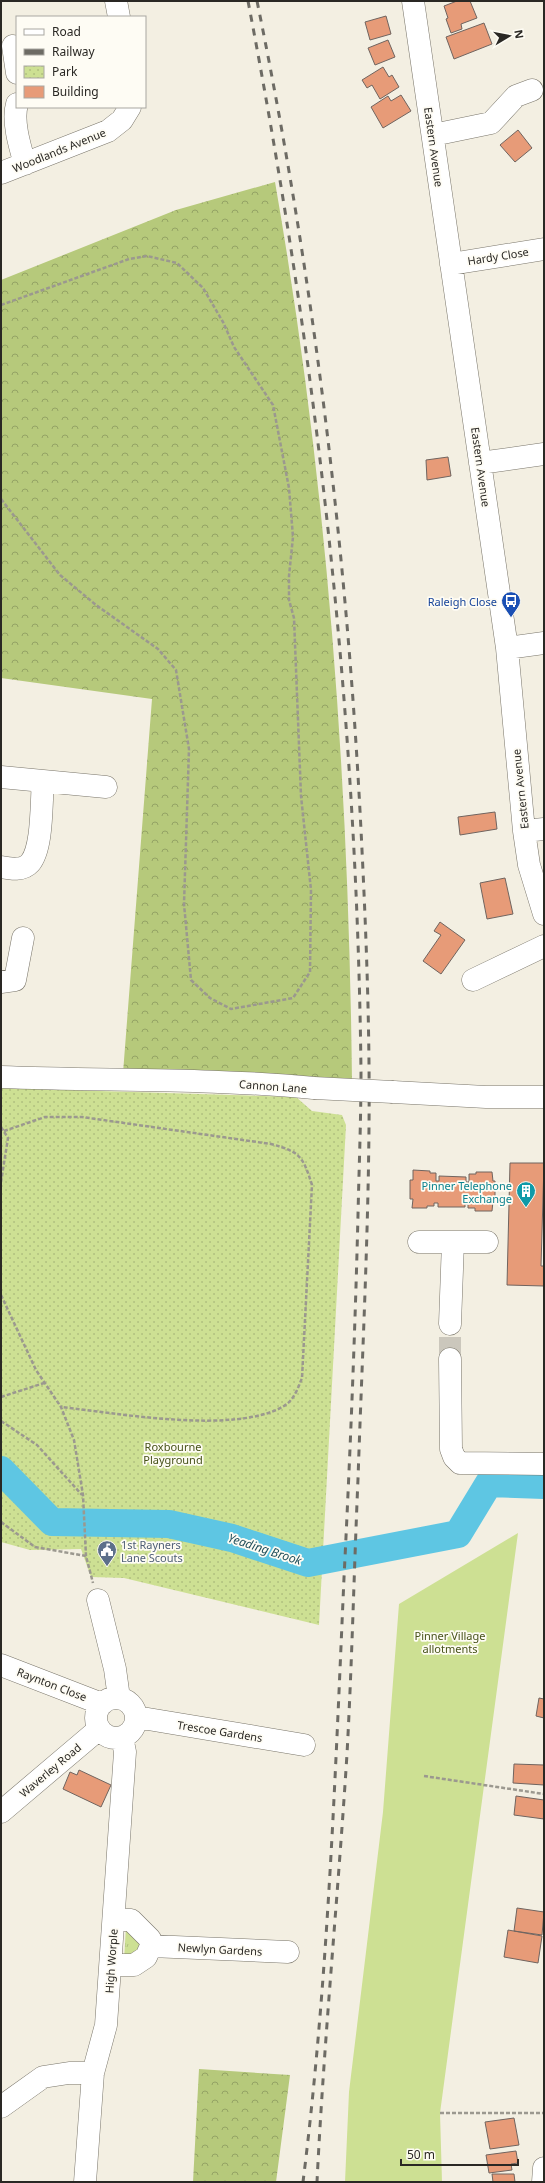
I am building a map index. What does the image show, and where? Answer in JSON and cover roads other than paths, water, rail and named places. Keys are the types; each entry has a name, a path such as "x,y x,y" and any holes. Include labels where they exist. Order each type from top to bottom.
{"street":[{"path":"116,1 119,16"},
{"name":"Eastern Avenue","path":"414,11 534,830 529,865 544,914"},
{"path":"13,46 16,66"},
{"path":"433,135 491,123 516,96 532,90"},
{"path":"16,108 15,112 21,150 25,164"},
{"name":"Woodlands Avenue","path":"1,173 108,131 122,120 129,108"},
{"name":"Hardy Close","path":"451,264 544,249"},
{"path":"480,463 544,454"},
{"path":"507,648 544,643"},
{"path":"1,777 106,787"},
{"path":"1,867 17,870 30,863 36,851 43,782"},
{"path":"1,982 15,980 22,938"},
{"path":"473,980 544,946"},
{"name":"Cannon Lane","path":"1,1077 98,1081 207,1082 486,1097 544,1097"},
{"path":"419,1242 452,1250 487,1242"},
{"path":"450,1324 452,1250"},
{"path":"450,1359 451,1449 454,1457 460,1463 544,1464"},
{"path":"98,1600 115,1669 110,1701 96,1715 99,1729 109,1737 122,1738 133,1730 136,1717 134,1707 130,1703 110,1701"},
{"name":"Raynton Close","path":"1,1665 110,1701"},
{"name":"Trescoe Gardens","path":"136,1717 304,1745"},
{"name":"Waverley Road","path":"1,1812 99,1729"},
{"name":"High Worple","path":"85,2182 93,2073 106,2025 112,1965 125,1752 122,1738"},
{"path":"112,1965 134,1965 146,1957 152,1946 150,1939 131,1920 114,1919"},
{"name":"Newlyn Gardens","path":"152,1946 288,1952"},
{"path":"1,2107 43,2077 69,2073 93,2073"},
{"path":"543,2182 544,2168"}],"waterway":[{"name":"Yeading Brook","path":"1,1470 52,1522 169,1524 232,1538 308,1563 458,1534 489,1483 544,1485"}],"tunnel":[{"path":"450,1324 450,1359"}],"railway":[{"path":"248,1 294,267 313,400 341,668 351,802 358,937 361,1108 348,1487 334,1805 319,2032 303,2182"},
{"path":"257,1 277,104 311,310 337,518 355,726 367,978 369,1090 365,1303 350,1685 347,1754 323,2075 317,2182"}],"place":[{"name":"Raleigh Close","path":"511,618"},
{"name":"Pinner Telephone Exchange","path":"526,1208"},
{"name":"1st Rayners Lane Scouts","path":"107,1567"}],"park label":[{"name":"Roxbourne Playground","path":"173,1452"},
{"name":"Pinner Village allotments","path":"450,1641"}]}
